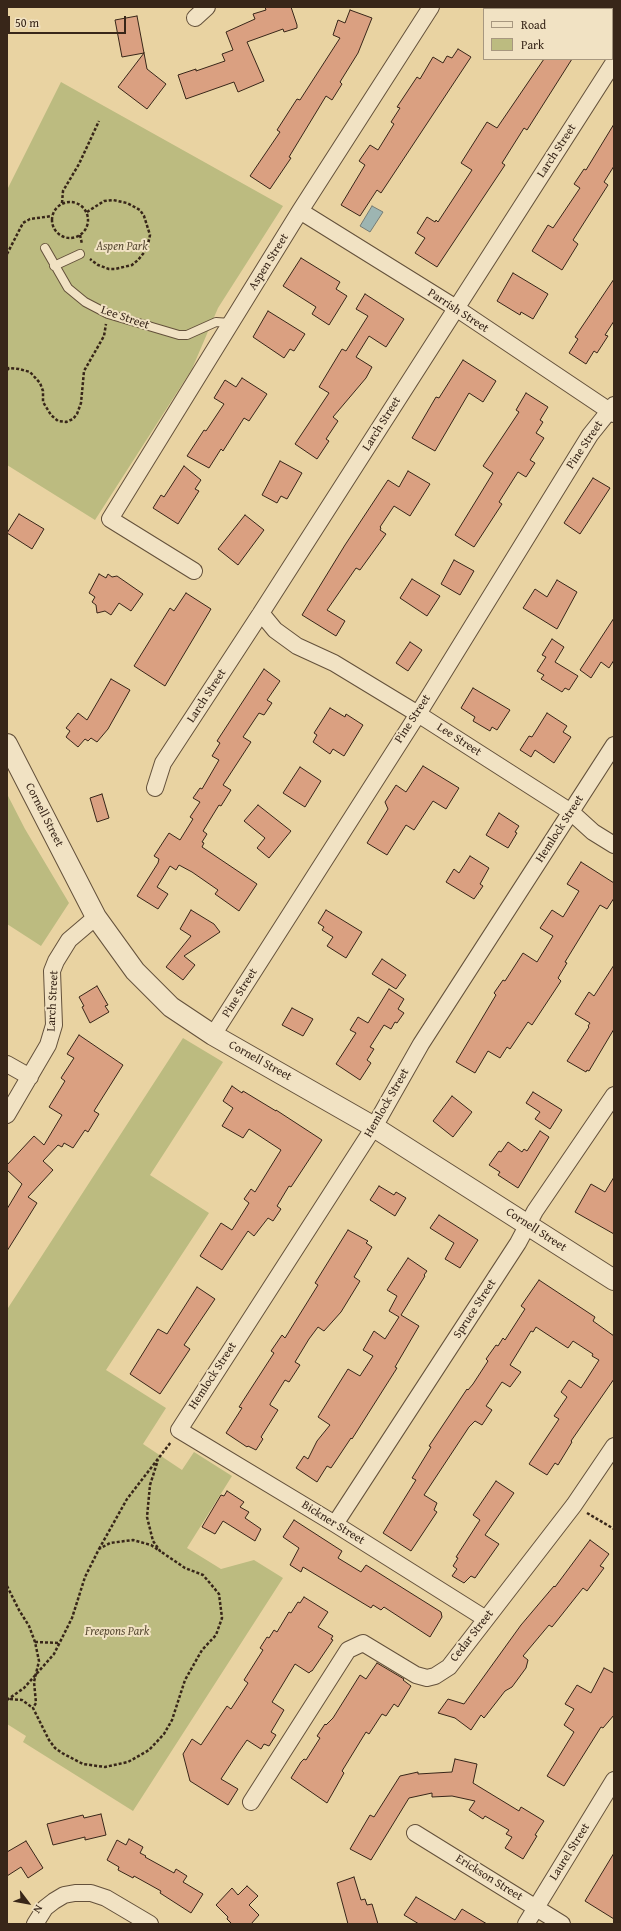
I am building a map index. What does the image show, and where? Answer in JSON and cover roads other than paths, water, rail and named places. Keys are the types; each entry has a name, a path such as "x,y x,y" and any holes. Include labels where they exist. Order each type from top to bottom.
{"street":[{"path":"195,18 207,7"},
{"name":"Aspen Street","path":"194,571 110,519 300,211 431,7"},
{"name":"Larch Street","path":"156,788 163,763 261,613 614,62"},
{"name":"Parrish Street","path":"300,211 456,308 613,410"},
{"name":"Pine Street","path":"213,1035 418,714 590,435 613,410"},
{"name":"Lee Street","path":"261,613 275,630 297,646 334,663 418,714 571,812 593,832 614,845"},
{"name":"Cornell Street","path":"7,744 96,917 135,971 171,1007 213,1035 374,1127 614,1280"},
{"name":"Hemlock Street","path":"179,1430 374,1127 421,1044 614,745"},
{"name":"Larch Street","path":"7,1115 48,1045 54,1025 52,971 56,961 69,940 96,917"},
{"path":"7,1064 30,1077"},
{"name":"Spruce Street","path":"335,1524 528,1225 614,1095"},
{"name":"Bickner Street","path":"179,1430 335,1524 486,1619"},
{"name":"Cedar Street","path":"251,1802 348,1650 363,1643 416,1675 427,1678 435,1676 449,1667 574,1505 614,1446"},
{"name":"Laurel Street","path":"526,1924 614,1780"},
{"name":"Erickson Street","path":"415,1833 562,1924"},
{"path":"35,1924 45,1908 54,1901 75,1893 91,1893 106,1898 150,1924"}],"lane":[{"name":"Lee Street","path":"45,248 68,288 75,295 108,314 179,335 187,335 216,322 231,323"},
{"path":"54,266 83,252"}],"water":[{"path":"372,206 383,212 370,232 360,226"}],"park label":[{"name":"Aspen Park","path":"122,247"},
{"name":"Freepons Park","path":"117,1632"}]}
